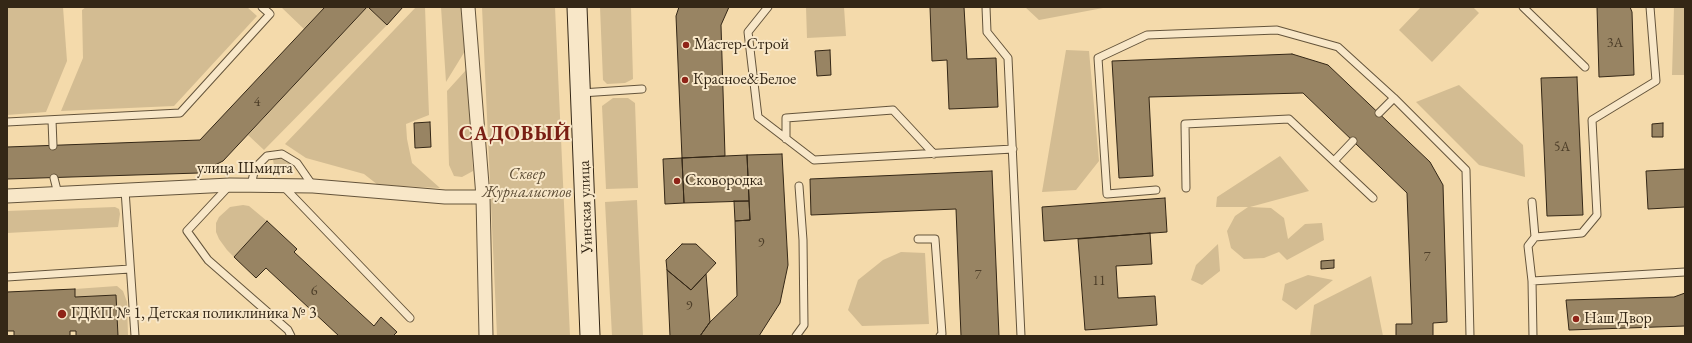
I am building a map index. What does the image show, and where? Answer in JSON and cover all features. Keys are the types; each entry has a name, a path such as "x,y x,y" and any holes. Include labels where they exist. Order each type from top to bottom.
{"main road":[{"name":"Уинская улица","path":"577,7 590,336"}],"street":[{"path":"468,7 483,197 486,336"},
{"name":"улица Шмидта","path":"7,196 251,185 314,186 445,197 483,197"}],"lane":[{"path":"7,122 180,113 270,14 262,7"},
{"path":"768,7 748,32 758,117 814,160 1013,149"},
{"path":"986,7 987,32 1008,58 1021,336"},
{"path":"1523,7 1585,67"},
{"path":"1535,237 1582,233 1597,215 1592,120 1656,81 1650,7"},
{"path":"1156,190 1107,194 1098,58 1147,35 1277,30 1338,47 1394,98 1466,170 1470,336"},
{"path":"580,93 642,89"},
{"path":"1379,113 1394,98"},
{"path":"786,139 786,118 893,110 934,154"},
{"path":"1186,188 1185,124 1289,119 1373,198"},
{"path":"52,120 53,146"},
{"path":"1334,161 1353,141"},
{"path":"251,185 255,168 267,156 282,154 297,163 314,186"},
{"path":"54,178 58,194"},
{"path":"230,185 187,231 208,260 288,330 291,336"},
{"path":"283,186 410,318"},
{"path":"796,336 804,325 803,240 799,186"},
{"path":"125,190 135,336"},
{"path":"1532,202 1535,237 1528,246 1532,281 1532,336"},
{"path":"918,239 935,239 942,334 940,336"},
{"path":"7,277 130,269"},
{"path":"1532,281 1685,272"}],"green space":[{"path":"7,7 63,7 67,61 46,112 7,115"},
{"path":"86,7 247,7 257,16 174,106 61,111 83,58 82,10"},
{"path":"281,7 325,7 304,29"},
{"path":"367,7 387,25 264,150 248,135"},
{"path":"416,7 425,7 429,115 406,124 407,139 412,163 440,188 378,185 364,174 306,158 285,144"},
{"path":"441,7 463,7 465,51 446,82"},
{"name":"Сквер Журналистов","path":"482,7 555,7 570,336 497,336"},
{"path":"600,7 631,7 633,79 625,83 607,84 603,80"},
{"path":"806,7 844,7 846,36 807,38"},
{"path":"1025,7 1103,7 1103,8 1039,20"},
{"path":"1421,7 1473,7 1479,13 1432,62 1399,30"},
{"path":"1674,7 1685,7 1685,75 1672,75"},
{"path":"1066,50 1089,51 1099,161 1076,190 1042,192"},
{"path":"467,69 473,171 462,177 454,176 449,165 447,91"},
{"path":"1459,85 1523,145 1525,177 1479,165 1416,102"},
{"path":"613,98 628,98 635,103 638,188 606,189 602,106"},
{"path":"278,155 294,163 292,169 287,174 281,174 275,170 273,160"},
{"path":"1280,156 1309,191 1250,207 1271,208 1284,218 1288,239 1305,224 1322,223 1324,240 1287,260 1279,252 1264,258 1244,259 1231,248 1227,231 1235,216 1248,207 1216,207 1217,197"},
{"path":"637,200 643,336 612,336 605,202"},
{"path":"243,205 249,206 267,221 234,257 219,239 216,232 216,223 219,217 230,207"},
{"path":"115,207 119,209 120,214 118,227 7,233 7,211"},
{"path":"1218,244 1220,271 1202,285 1191,280 1196,265"},
{"path":"901,252 925,253 929,324 862,326 848,310 858,280 883,260"},
{"path":"1308,275 1333,280 1296,310 1282,300 1285,284"},
{"path":"1371,276 1383,336 1310,336 1314,305"},
{"path":"117,286 123,291 127,302 128,336 118,336 116,295 75,297 75,289"}],"building":[{"path":"325,7 367,7 223,161 199,173 7,179 7,147 200,140"},
{"path":"368,7 403,7 387,25"},
{"path":"679,7 729,7 721,25 725,156 682,158 676,16"},
{"path":"930,7 964,7 967,59 996,58 998,107 949,109 947,60 932,61"},
{"path":"1597,7 1630,7 1632,12 1634,75 1599,77"},
{"path":"830,50 831,75 817,76 815,51"},
{"path":"1292,54 1328,65 1430,162 1443,185 1447,322 1433,323 1433,336 1396,336 1396,324 1412,324 1407,193 1303,93 1149,97 1153,176 1119,178 1112,61"},
{"path":"1577,77 1583,215 1547,216 1541,78"},
{"path":"430,122 431,147 415,148 414,123"},
{"path":"1663,123 1663,137 1652,137 1652,124"},
{"path":"782,154 788,265 780,303 759,336 700,336 710,322 737,296 735,221 750,220 747,155"},
{"path":"747,155 749,201 684,203 682,158"},
{"path":"682,158 684,203 665,204 663,159"},
{"path":"1685,169 1685,207 1648,209 1646,171"},
{"path":"992,171 999,336 961,336 956,209 811,215 810,179"},
{"path":"1165,198 1167,232 1044,241 1042,207"},
{"path":"734,201 749,201 750,220 735,221"},
{"path":"267,221 297,249 294,252 374,326 381,317 397,332 393,336 339,336 266,268 256,278 234,257"},
{"path":"1150,233 1152,264 1116,266 1118,298 1155,296 1157,325 1085,330 1078,239"},
{"path":"682,244 696,244 716,263 691,290 667,270 666,260"},
{"path":"1334,260 1334,268 1321,269 1321,261"},
{"path":"667,270 691,290 706,274 710,322 700,336 670,336"},
{"name":"ГДКП № 1, Детская поликлиника № 3","path":"75,289 75,297 116,295 118,336 76,336 76,331 70,331 70,336 14,336 14,331 7,331 7,292"},
{"path":"1685,293 1685,326 1569,330 1566,300 1674,297"}],"place":[{"name":"Мастер-Строй","path":"686,45"},
{"name":"Красное&Белое","path":"685,80"},
{"name":"Сковородка","path":"677,181"},
{"name":"ГДКП № 1, Детская поликлиника № 3","path":"62,314"},
{"name":"Наш Двор","path":"1576,319"}],"district":[{"name":"САДОВЫЙ","path":"515,135"}]}
